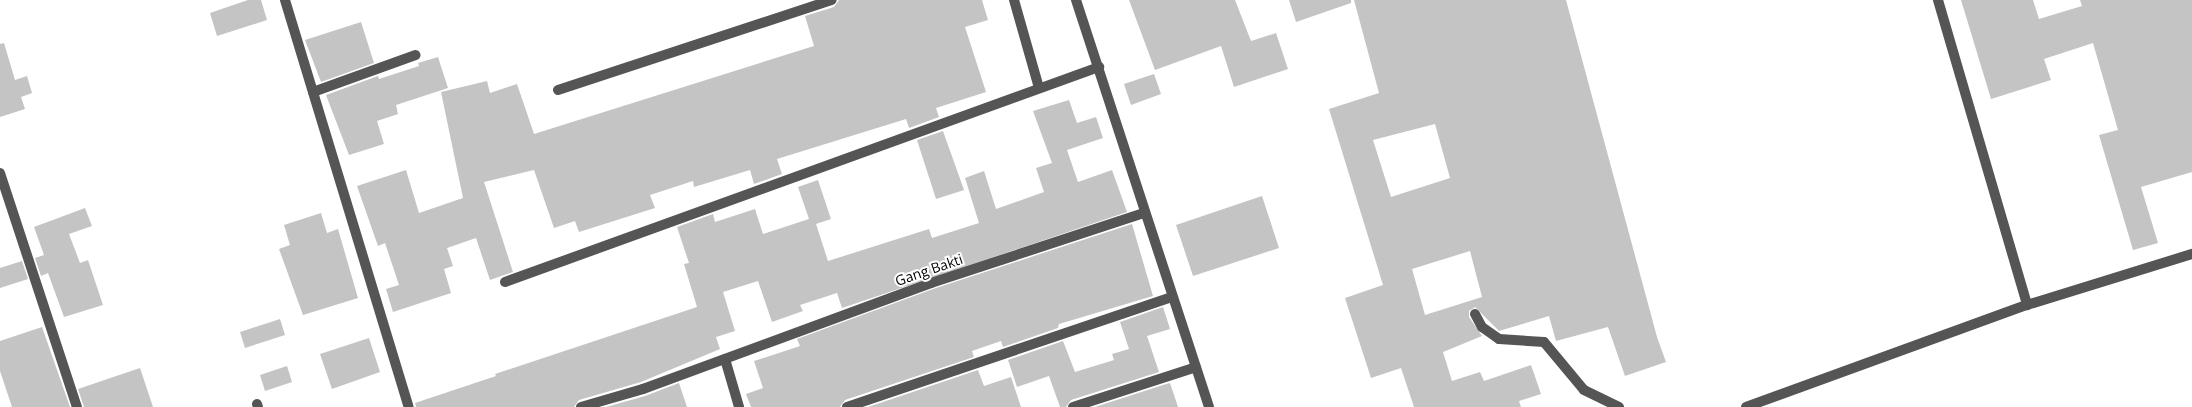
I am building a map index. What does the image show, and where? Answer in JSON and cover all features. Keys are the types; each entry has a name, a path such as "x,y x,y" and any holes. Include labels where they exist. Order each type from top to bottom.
{"street":[{"path":"285,0 409,407"},
{"path":"558,90 832,0"},
{"path":"1014,0 1039,88"},
{"path":"1076,0 1209,407"},
{"path":"1938,0 2027,305"},
{"path":"313,92 416,54"},
{"path":"505,282 1099,67"},
{"path":"0,173 77,407"},
{"name":"Gang Bakti","path":"581,407 725,359 931,283 1144,212"},
{"path":"1746,407 2027,305 2192,254"},
{"path":"847,407 1172,297"},
{"path":"1475,314 1482,327 1499,339 1544,342 1584,390 1619,407"},
{"path":"725,359 739,407"},
{"path":"1073,407 1196,368"}],"building":[{"path":"248,0 261,0 267,20 217,36 210,13"},
{"path":"839,0 982,0 988,20 965,27 986,92 936,108 939,117 909,128 906,119 777,159 782,174 754,184 750,170 694,187 693,181 650,195 655,208 579,232 575,221 554,228 534,170 484,182 513,272 490,280 476,238 447,248 453,266 444,269 451,293 393,312 386,289 399,285 385,243 378,246 357,186 406,170 419,213 463,198 441,92 487,81 490,93 517,84 534,134 814,46 805,16 834,7"},
{"path":"1129,0 1235,0 1251,41 1276,33 1288,69 1234,87 1221,46 1155,70"},
{"path":"1289,0 1351,0 1351,3 1296,22"},
{"path":"1354,0 1566,0 1657,337 1666,362 1625,376 1608,327 1556,341 1549,316 1499,331 1475,307 1469,311 1469,317 1482,336 1443,352 1452,381 1480,372 1484,381 1531,365 1541,394 1519,401 1521,407 1414,407 1401,368 1371,378 1345,298 1383,285 1329,109 1379,93","holes":["1435,124 1450,178 1391,197 1373,140","1470,251 1482,297 1425,315 1412,269"]},
{"path":"1961,0 2033,0 2039,19 2082,6 2080,0 2192,0 2192,172 2141,187 2158,243 2133,250 2099,135 2118,130 2093,43 2044,59 2051,80 1991,99"},
{"path":"361,22 374,63 321,82 305,40"},
{"path":"4,43 15,80 27,76 32,93 21,97 25,109 0,117 0,44"},
{"path":"438,57 448,88 396,105 398,114 377,121 384,144 349,155 326,95 378,76 379,79 419,66 418,63"},
{"path":"1154,74 1161,94 1131,105 1124,84"},
{"path":"1069,100 1077,123 1096,117 1103,138 1067,150 1078,182 1112,170 1127,212 842,308 837,293 800,305 803,311 772,322 758,281 723,292 735,331 716,337 720,349 641,382 579,400 574,407 416,407 415,403 496,376 495,374 697,307 684,264 689,263 677,227 713,214 715,222 755,209 763,234 809,219 798,187 818,180 831,219 816,224 828,261 929,229 932,238 979,223 965,178 984,171 996,209 1044,192 1036,168 1052,163 1033,111"},
{"path":"943,131 964,190 936,199 917,140"},
{"path":"1262,196 1279,248 1193,276 1176,225"},
{"path":"85,208 92,226 69,234 80,263 88,260 103,305 64,317 48,273 41,276 35,258 44,255 34,227"},
{"path":"321,213 327,233 338,229 358,298 303,315 279,249 290,245 284,225"},
{"path":"1132,224 1153,296 1059,324 1058,328 1003,347 1001,341 972,351 974,357 845,400 840,407 751,407 746,394 763,388 754,361 800,346 797,339 933,289"},
{"path":"22,261 28,279 0,288 0,268"},
{"path":"1163,307 1170,329 1147,336 1159,372 1071,400 1066,407 1060,407 1049,376 1017,387 1008,360 1063,341 1075,372 1114,360 1112,354 1129,349 1120,322"},
{"path":"280,319 285,335 245,348 240,332"},
{"path":"42,327 70,407 12,407 0,371 0,341"},
{"path":"369,338 380,372 332,389 320,354"},
{"path":"287,366 292,382 265,391 260,375"},
{"path":"140,368 153,407 84,407 78,389"},
{"path":"978,370 984,386 1011,377 1021,407 868,407"},
{"path":"679,383 687,407 606,407 645,396"},
{"path":"1170,383 1178,407 1095,407 1163,385"}]}
